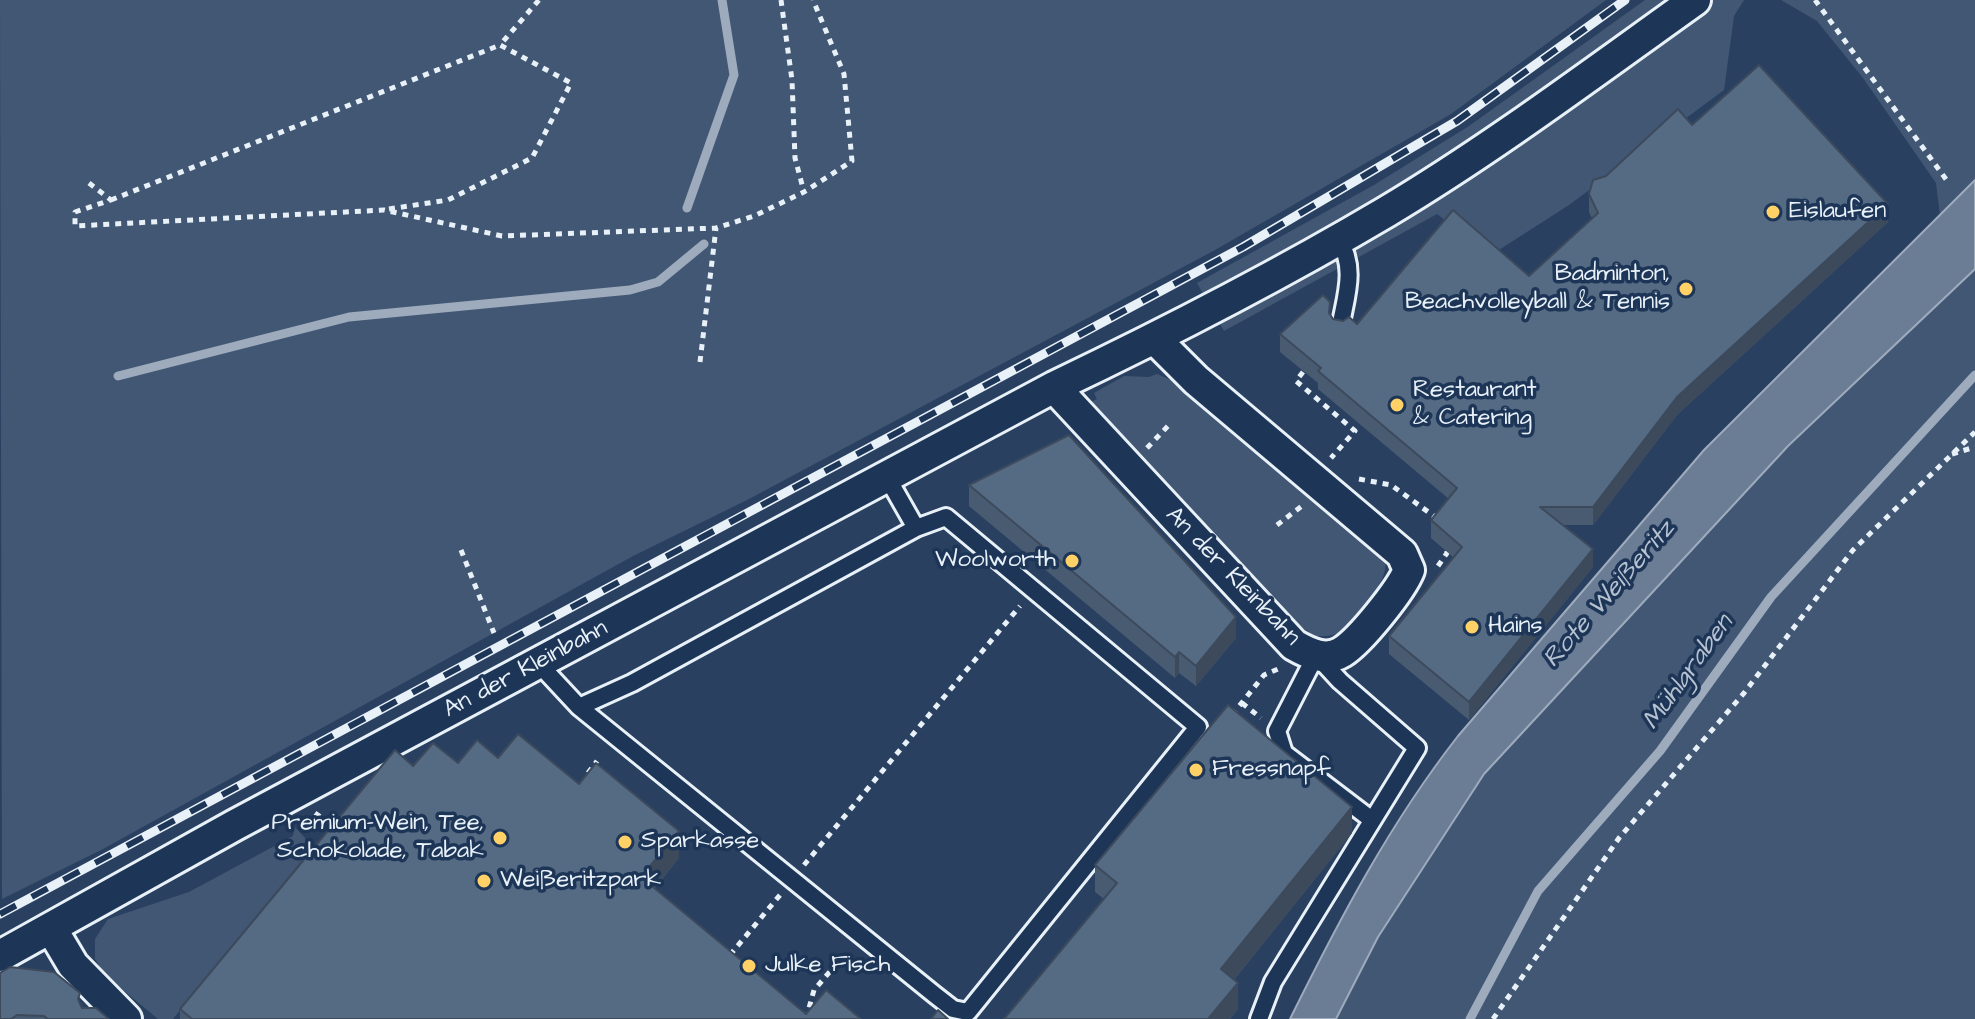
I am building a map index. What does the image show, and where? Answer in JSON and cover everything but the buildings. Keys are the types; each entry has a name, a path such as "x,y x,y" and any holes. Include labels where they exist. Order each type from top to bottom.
{"street":[{"name":"An der Kleinbahn","path":"0,956 235,825 1054,387 1155,339 1387,211 1551,102 1695,0"},
{"name":"An der Kleinbahn","path":"1054,387 1294,645 1316,655 1341,653 1402,588 1409,570 1402,554 1327,473 1196,380 1155,339"},
{"path":"51,928 73,965 108,1011"}],"lane":[{"path":"1338,238 1349,256 1349,283 1340,328"},
{"path":"887,477 916,528"},
{"path":"539,664 579,707 953,1009 968,1012 1198,727 946,517 916,528 632,683 579,707"},
{"path":"1259,1019 1273,982 1417,748 1340,681 1316,655 1277,731 1284,753 1372,820"}],"path":[{"path":"781,0 792,80 795,158 804,192"},
{"path":"384,210 502,236 716,228 754,216 804,192 852,161 844,74 813,0"},
{"path":"1815,0 1948,182"},
{"path":"500,45 571,83 532,158 448,200 384,210 75,226 75,212 500,45 540,1"},
{"path":"89,183 111,200"},
{"path":"700,362 716,228"},
{"path":"1303,372 1296,381 1355,431 1327,473 1391,485 1444,523"},
{"path":"1493,1019 1619,838 1744,693 1853,550 1975,432"},
{"path":"1948,455 1975,447"},
{"path":"1438,566 1447,553 1448,538"},
{"path":"461,550 494,633"},
{"path":"728,957 1033,589"},
{"path":"1242,703 1248,696"},
{"path":"582,781 597,761"},
{"path":"308,807 346,835"},
{"path":"806,1019 814,990 840,960"}],"shaded area":[{"path":"0,0 1606,0 1451,114 1215,250 747,500 633,556 103,849 2,899"},
{"path":"1645,0 1744,0 1734,16 1724,90 1569,205 1491,255 1437,214 1224,331 1197,283 1374,185 1469,126"},
{"path":"1781,0 1975,0 1975,180 1940,215 1936,183 1863,78 1817,21"},
{"path":"1975,269 1975,1019 1336,1019 1378,937 1484,774 1788,446"},
{"path":"1157,374 1178,383 1384,556 1384,575 1379,586 1365,607 1341,631 1315,636 1301,627 1093,410 1091,402 1097,399 1094,393 1124,376 1149,377"},
{"path":"295,827 305,838 307,854 173,1019 158,1019 105,975 95,959 95,939 108,919 189,892 293,836"}],"water":[{"name":"Rote Weißeritz","path":"1975,180 1975,269 1788,446 1484,774 1378,937 1336,1019 1290,1019 1367,873 1410,803 1458,736 1704,450"}],"waterway":[{"path":"687,208 734,75 722,0"},
{"path":"118,376 349,317 630,290 658,282 704,244"},
{"name":"Mühlgraben","path":"1470,1019 1538,891 1660,751 1771,597 1975,375"}],"railway":[{"path":"0,914 1243,247 1457,121 1625,0"}],"place":[{"name":"Eislaufen","path":"1773,212"},
{"name":"Badminton, Beachvolleyball & Tennis","path":"1686,289"},
{"name":"Restaurant & Catering","path":"1397,405"},
{"name":"Woolworth","path":"1072,561"},
{"name":"Hains","path":"1472,627"},
{"name":"Fressnapf","path":"1196,770"},
{"name":"Premium-Wein, Tee, Schokolade, Tabak","path":"500,838"},
{"name":"Sparkasse","path":"625,842"},
{"name":"Weißeritzpark","path":"484,881"},
{"name":"Julke Fisch","path":"749,966"}]}
